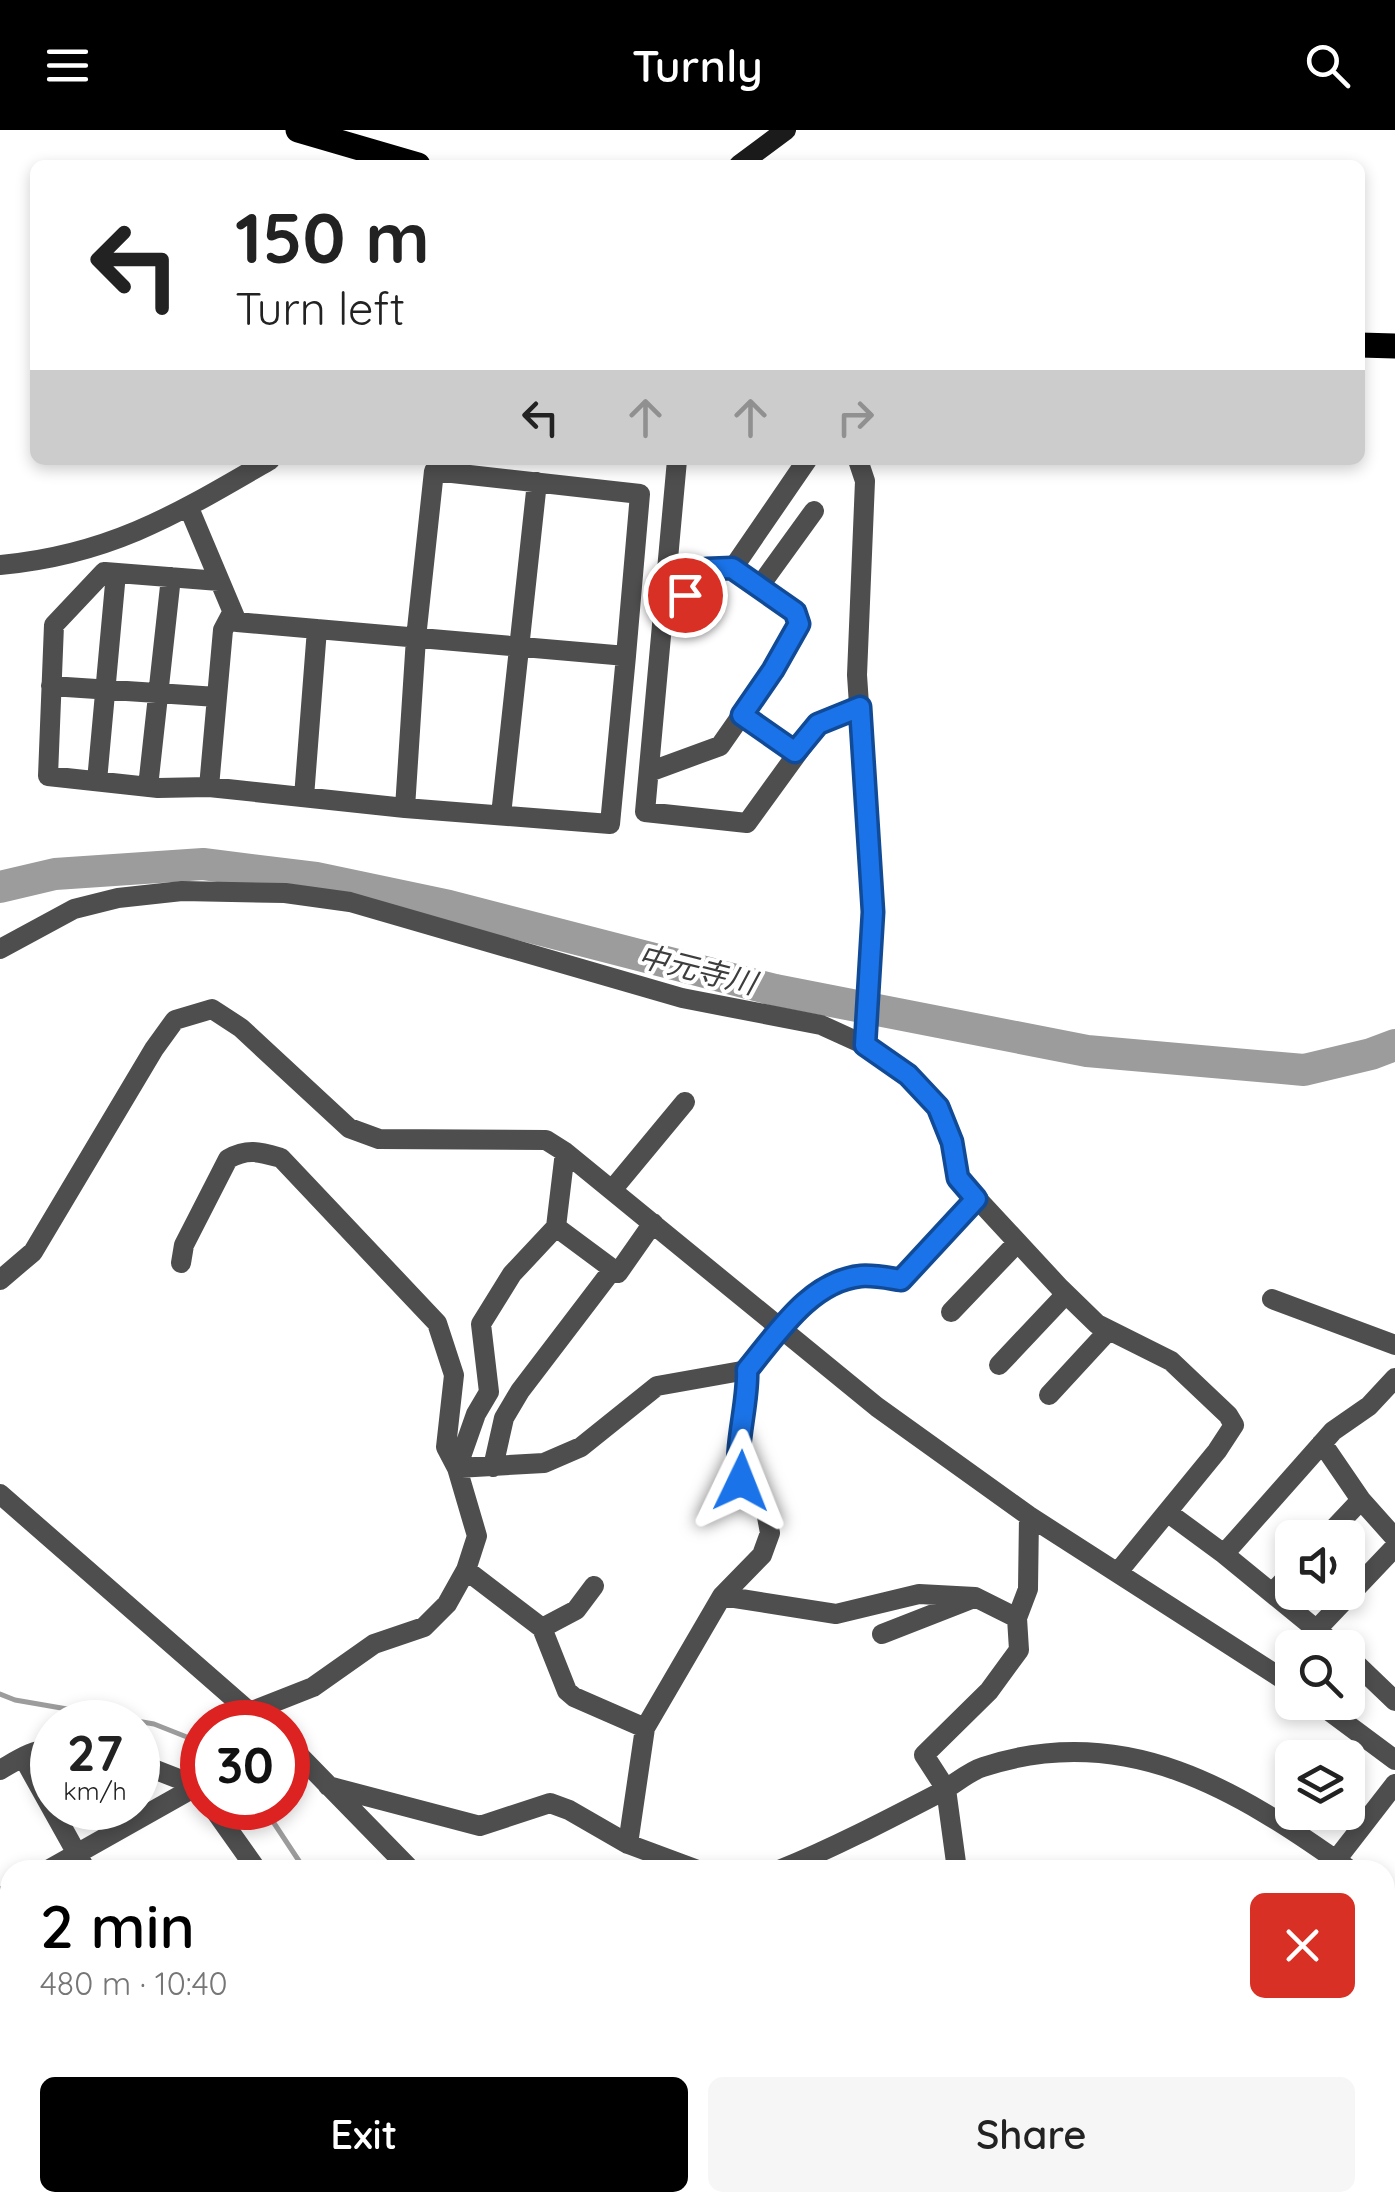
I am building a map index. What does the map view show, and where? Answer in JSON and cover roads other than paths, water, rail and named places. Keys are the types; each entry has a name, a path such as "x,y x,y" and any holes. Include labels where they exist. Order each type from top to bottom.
{"main road":[{"path":"298,130 401,160"},
{"path":"746,160 786,130"}],"street":[{"path":"0,565 62,556 114,542 189,508 262,465"},
{"path":"677,465 645,812 747,823 818,724 860,707"},
{"path":"732,568 804,465"},
{"path":"860,465 865,481 858,676 873,912 866,1036"},
{"path":"219,581 110,572 54,625 48,776 148,787 209,787 405,808 610,824 640,494 435,466 416,638 405,808"},
{"path":"501,815 537,482"},
{"path":"189,508 236,622 626,656"},
{"path":"758,586 814,511"},
{"path":"90,549 110,572 106,689 97,781"},
{"path":"614,778 648,777 720,746 773,670 799,624 795,612 732,568 634,564"},
{"path":"662,621 707,569"},
{"path":"148,787 171,577"},
{"path":"209,787 223,630 232,612"},
{"path":"304,797 317,629"},
{"path":"52,686 217,697"},
{"path":"742,715 795,752"},
{"path":"0,949 74,908 118,898 182,890 285,893 350,902 682,998 866,1036 938,1107 952,1142 958,1178 976,1199 1097,1324 1170,1360 1228,1414 1234,1425 1118,1572"},
{"path":"0,1280 33,1252 175,1020 212,1008 241,1028 348,1128 379,1140 546,1140 783,1328 877,1408 1030,1516 1275,1673"},
{"path":"612,1190 685,1102"},
{"path":"181,1262 184,1245 228,1159 255,1150 281,1158 437,1322 454,1375 446,1447 457,1468 477,1536 466,1570 447,1604 424,1627 374,1644 289,1700"},
{"path":"457,1468 476,1414 489,1392 481,1324 512,1274 556,1227 565,1152"},
{"path":"457,1468 544,1463 581,1447 657,1386 747,1370 810,1298 840,1281 862,1276 901,1280 976,1199"},
{"path":"556,1227 618,1272 653,1223"},
{"path":"952,1312 1017,1242"},
{"path":"493,1467 504,1418 614,1269"},
{"path":"999,1364 1066,1294"},
{"path":"1272,1299 1395,1345"},
{"path":"1049,1396 1109,1330"},
{"path":"628,1844 644,1728 722,1596 762,1555 770,1533 765,1506 741,1481 736,1466 748,1394 747,1370"},
{"path":"1224,1554 1333,1431 1369,1406 1395,1378"},
{"path":"1322,1443 1360,1500 1395,1538"},
{"path":"0,1494 234,1700"},
{"path":"1342,1520 1360,1500"},
{"path":"1167,1512 1318,1628 1395,1547"},
{"path":"956,1860 946,1789 924,1754 989,1691 1018,1650 1017,1618 1028,1589 1030,1516"},
{"path":"466,1570 542,1628 567,1691 644,1728"},
{"path":"542,1628 576,1610 594,1586"},
{"path":"722,1596 836,1614 919,1594 975,1597 1017,1618"},
{"path":"882,1634 975,1597"},
{"path":"1365,1672 1395,1701"},
{"path":"1341,1720 1395,1760"},
{"path":"829,1860 980,1768 1017,1758 1094,1750 1123,1754 1194,1776 1335,1860"},
{"path":"0,1770 30,1754"},
{"path":"23,1756 80,1860"},
{"path":"310,1767 401,1860"},
{"path":"1346,1860 1395,1784"},
{"path":"328,1786 480,1826 550,1803 628,1844 671,1860"},
{"path":"84,1860 180,1802"},
{"path":"229,1830 252,1860"}],"waterway":[{"name":"中元寺川","path":"0,887 55,874 203,864 316,878 449,906 775,990 1087,1051 1304,1070 1395,1045"},
{"path":"0,1694 15,1700 154,1724 180,1734"},
{"path":"279,1830 298,1860"}]}
